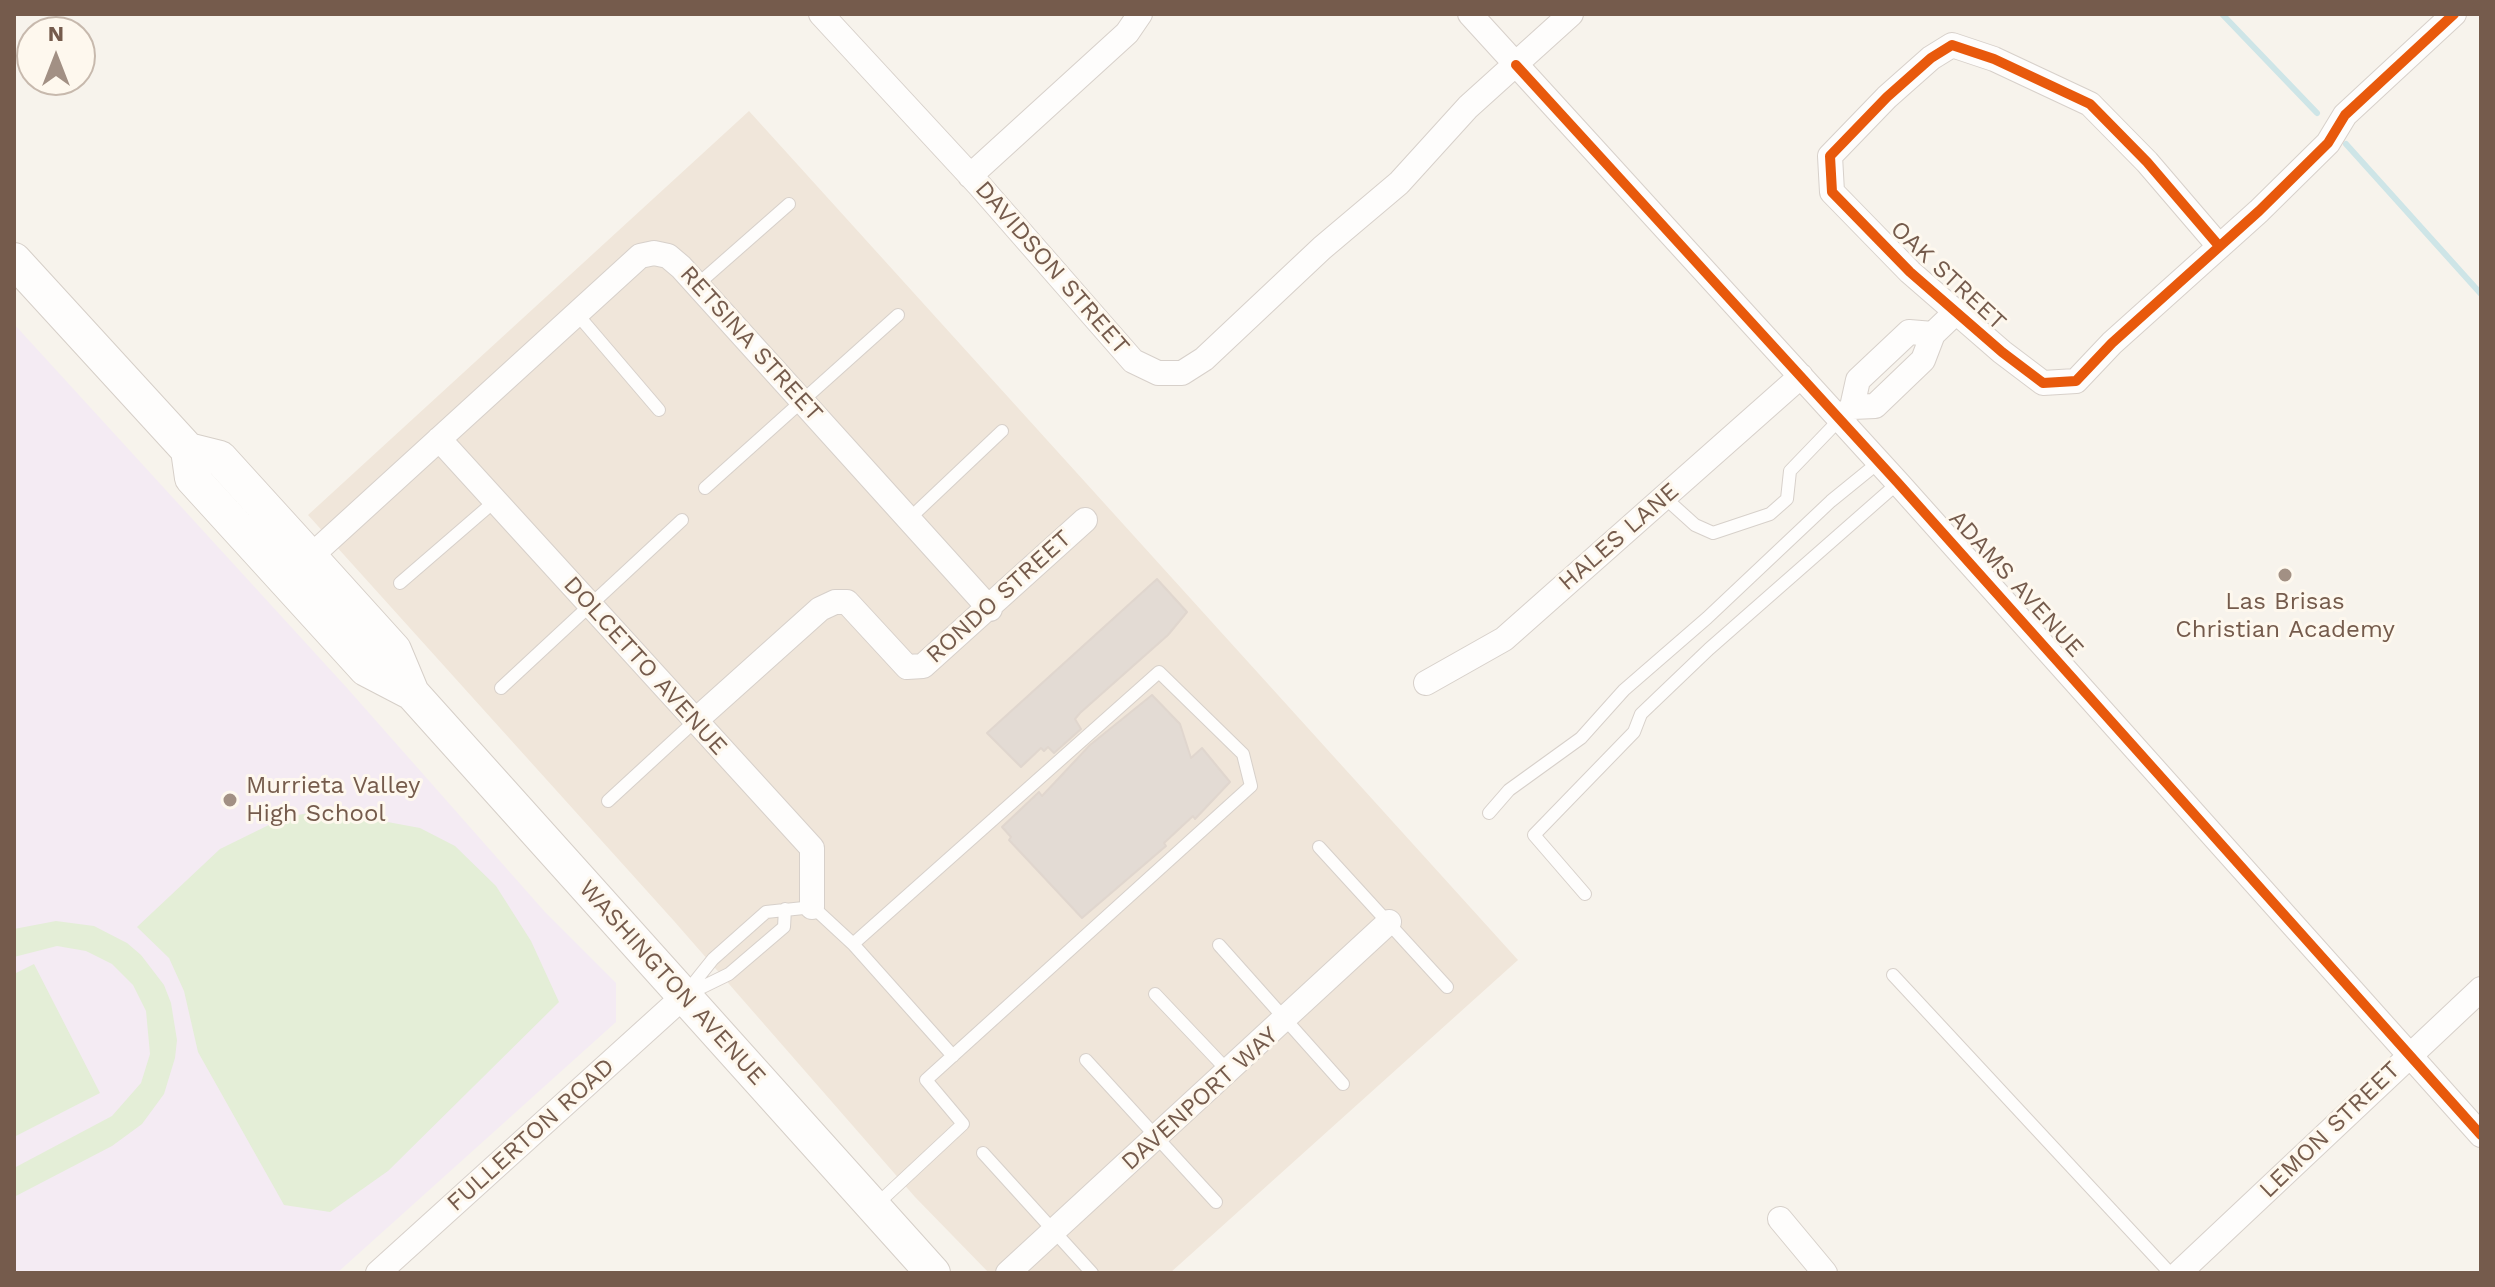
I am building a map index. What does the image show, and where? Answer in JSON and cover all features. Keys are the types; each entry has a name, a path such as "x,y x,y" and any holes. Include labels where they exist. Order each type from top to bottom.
{"main road":[{"name":"WASHINGTON AVENUE","path":"14,260 188,450 220,458 310,557 394,650 412,693 933,1273"},
{"name":"WASHINGTON AVENUE","path":"188,450 192,478 366,669 412,693"}],"street":[{"name":"DAVIDSON STREET","path":"821,14 970,176 1133,361 1158,373 1182,373 1213,351 1322,248 1399,183 1468,107 1516,65"},
{"path":"970,176 1127,33 1140,14"},
{"name":"ADAMS AVENUE","path":"1470,14 1801,376 1846,413 1879,462 2481,1135"},
{"path":"1516,65 1571,14"},
{"path":"2219,246 2328,143 2345,115 2454,14"},
{"name":"OAK STREET","path":"1952,45 1994,59 2090,104 2147,162 2219,246 2076,381 2043,383 2002,352 1910,272 1832,192 1830,156 1887,97 1931,58 1952,45"},
{"name":"RETSINA STREET","path":"310,557 640,256 654,253 668,256 698,284 990,609"},
{"path":"1846,413 1875,406 1923,360 1933,334 1957,311"},
{"path":"1846,413 1858,380 1909,332 1933,334"},
{"path":"1885,354 1906,376"},
{"name":"HALES LANE","path":"1426,683 1504,639 1801,376"},
{"name":"DOLCETTO AVENUE","path":"439,439 812,848 812,907"},
{"name":"RONDO STREET","path":"695,721 820,609 835,602 847,602 907,667 923,666 990,609 1085,520"},
{"name":"DAVENPORT WAY","path":"1008,1273 1389,922"},
{"name":"LEMON STREET","path":"2179,1273 2481,989"},
{"name":"FULLERTON ROAD","path":"378,1273 683,997"},
{"path":"1780,1219 1825,1273"}],"lane":[{"path":"698,284 789,204"},
{"path":"577,314 659,410"},
{"path":"705,488 898,315"},
{"path":"1664,497 1705,532 1718,532 1770,514 1787,499 1790,471 1846,413"},
{"path":"909,519 1002,431"},
{"path":"1489,813 1509,790 1581,738 1624,690 1707,618 1831,501 1879,462"},
{"path":"1585,894 1534,835 1634,732 1641,714 1709,649 1898,483"},
{"path":"400,583 495,501"},
{"path":"501,688 682,520"},
{"path":"853,944 1159,672 1243,754 1251,786 926,1080 963,1124 874,1206"},
{"path":"608,801 695,721"},
{"path":"1319,847 1447,987"},
{"path":"683,997 713,959 766,912 812,907 853,944 953,1056"},
{"path":"683,997 729,974 784,927 785,909"},
{"path":"1219,945 1343,1084"},
{"path":"1893,975 2170,1273"},
{"path":"1155,994 1229,1072"},
{"path":"1086,1060 1216,1202"},
{"path":"983,1153 1092,1273"}],"shaded area":[{"path":"749,111 1518,960 1170,1273 989,1273 915,1197 674,921 308,515"},
{"name":"Murrieta Valley High School","path":"14,324 347,688 545,912 616,983 616,1022 337,1273 14,1273"}],"green space":[{"path":"323,810 420,828 455,846 496,886 531,941 559,1002 388,1171 330,1212 284,1205 198,1052 184,991 169,958 137,927 220,849 283,818"},
{"path":"56,921 94,926 127,943 141,955 164,985 171,1003 177,1040 175,1058 164,1094 142,1124 112,1146 14,1197 14,1168 112,1116 141,1083 150,1054 146,1011 133,985 112,964 86,951 57,946 14,957 14,929"},
{"path":"34,964 100,1093 14,1137 14,974"}],"building":[{"path":"1157,579 1187,612 1168,635 1080,713 1075,719 1081,729 1054,753 1048,747 1044,751 1041,748 1021,767 987,733"},
{"path":"1152,695 1180,724 1191,758 1202,748 1230,782 1195,819 1193,816 1164,843 1166,846 1082,918 1009,840 1011,837 1002,827 1039,792 1042,796 1090,745"}],"waterway":[{"path":"2222,14 2317,113"},
{"path":"2346,144 2481,294"}],"cycle path":[{"path":"2219,246 2147,162 2090,104 1994,59 1952,45 1931,58 1887,97 1830,156 1832,192 1910,272 2002,352 2043,383 2076,381 2112,343 2259,211 2328,143 2345,115 2454,14"},
{"path":"1516,65 1898,483 2481,1135"}],"place":[{"name":"Las Brisas Christian Academy","path":"2285,575"},
{"name":"Murrieta Valley High School","path":"230,800"}]}
